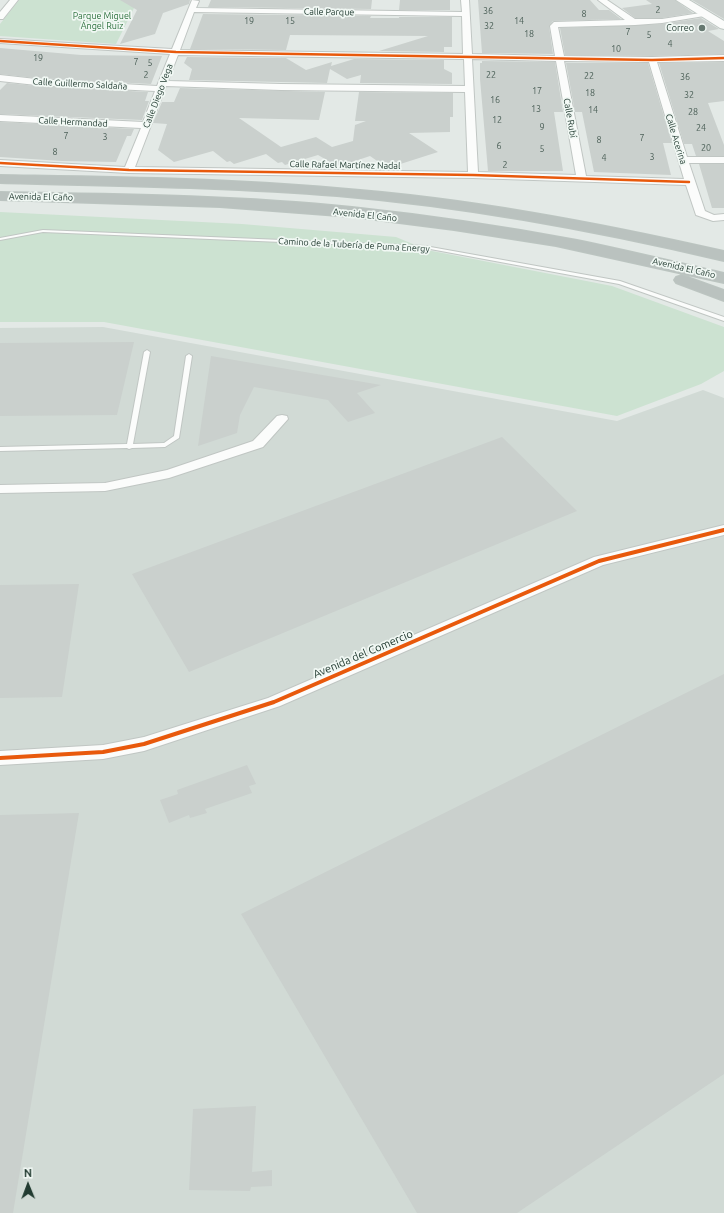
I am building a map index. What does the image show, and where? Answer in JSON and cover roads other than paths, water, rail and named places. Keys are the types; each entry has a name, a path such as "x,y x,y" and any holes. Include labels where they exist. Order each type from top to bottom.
{"highway":[{"name":"Avenida El Caño","path":"0,179 129,181 276,188 408,200 541,218 668,242 724,256"},
{"name":"Avenida El Caño","path":"0,196 192,202 352,212 454,225 562,242 614,252 724,278"},
{"path":"454,225 506,239 634,266 671,276 724,296"},
{"path":"668,242 724,251"}],"main road":[{"path":"681,0 724,26"}],"street":[{"name":"Calle Diego Vega","path":"129,170 196,0"},
{"path":"465,0 473,175"},
{"path":"602,0 635,23 662,21 704,14"},
{"path":"0,6 11,3"},
{"path":"0,17 11,3"},
{"name":"Calle Parque","path":"192,10 386,10 465,14"},
{"name":"Calle Rubí","path":"581,177 554,26 556,24 635,23"},
{"path":"0,41 176,52 652,60 724,58"},
{"name":"Calle Acerina","path":"652,60 689,182 700,213 713,218 724,217"},
{"name":"Calle Guillermo Saldaña","path":"0,78 36,82 162,86 470,89"},
{"name":"Calle Hermandad","path":"0,118 147,125"},
{"path":"683,160 724,160"},
{"name":"Calle Rafael Martínez Nadal","path":"0,163 129,170 581,177 689,182"},
{"path":"0,489 105,487 169,474 258,444 282,419"},
{"name":"Avenida del Comercio","path":"0,758 103,752 144,744 274,702 599,561 724,530"}],"lane":[{"name":"Camino de la Tubería de Puma Energy","path":"0,238 43,231 424,247 620,283 724,319"},
{"path":"129,447 147,352"},
{"path":"0,449 165,445 177,437 189,356"}],"place":[{"name":"Correo","path":"702,28"}],"park label":[{"name":"Parque Miguel Ángel Ruiz","path":"102,22"}]}
